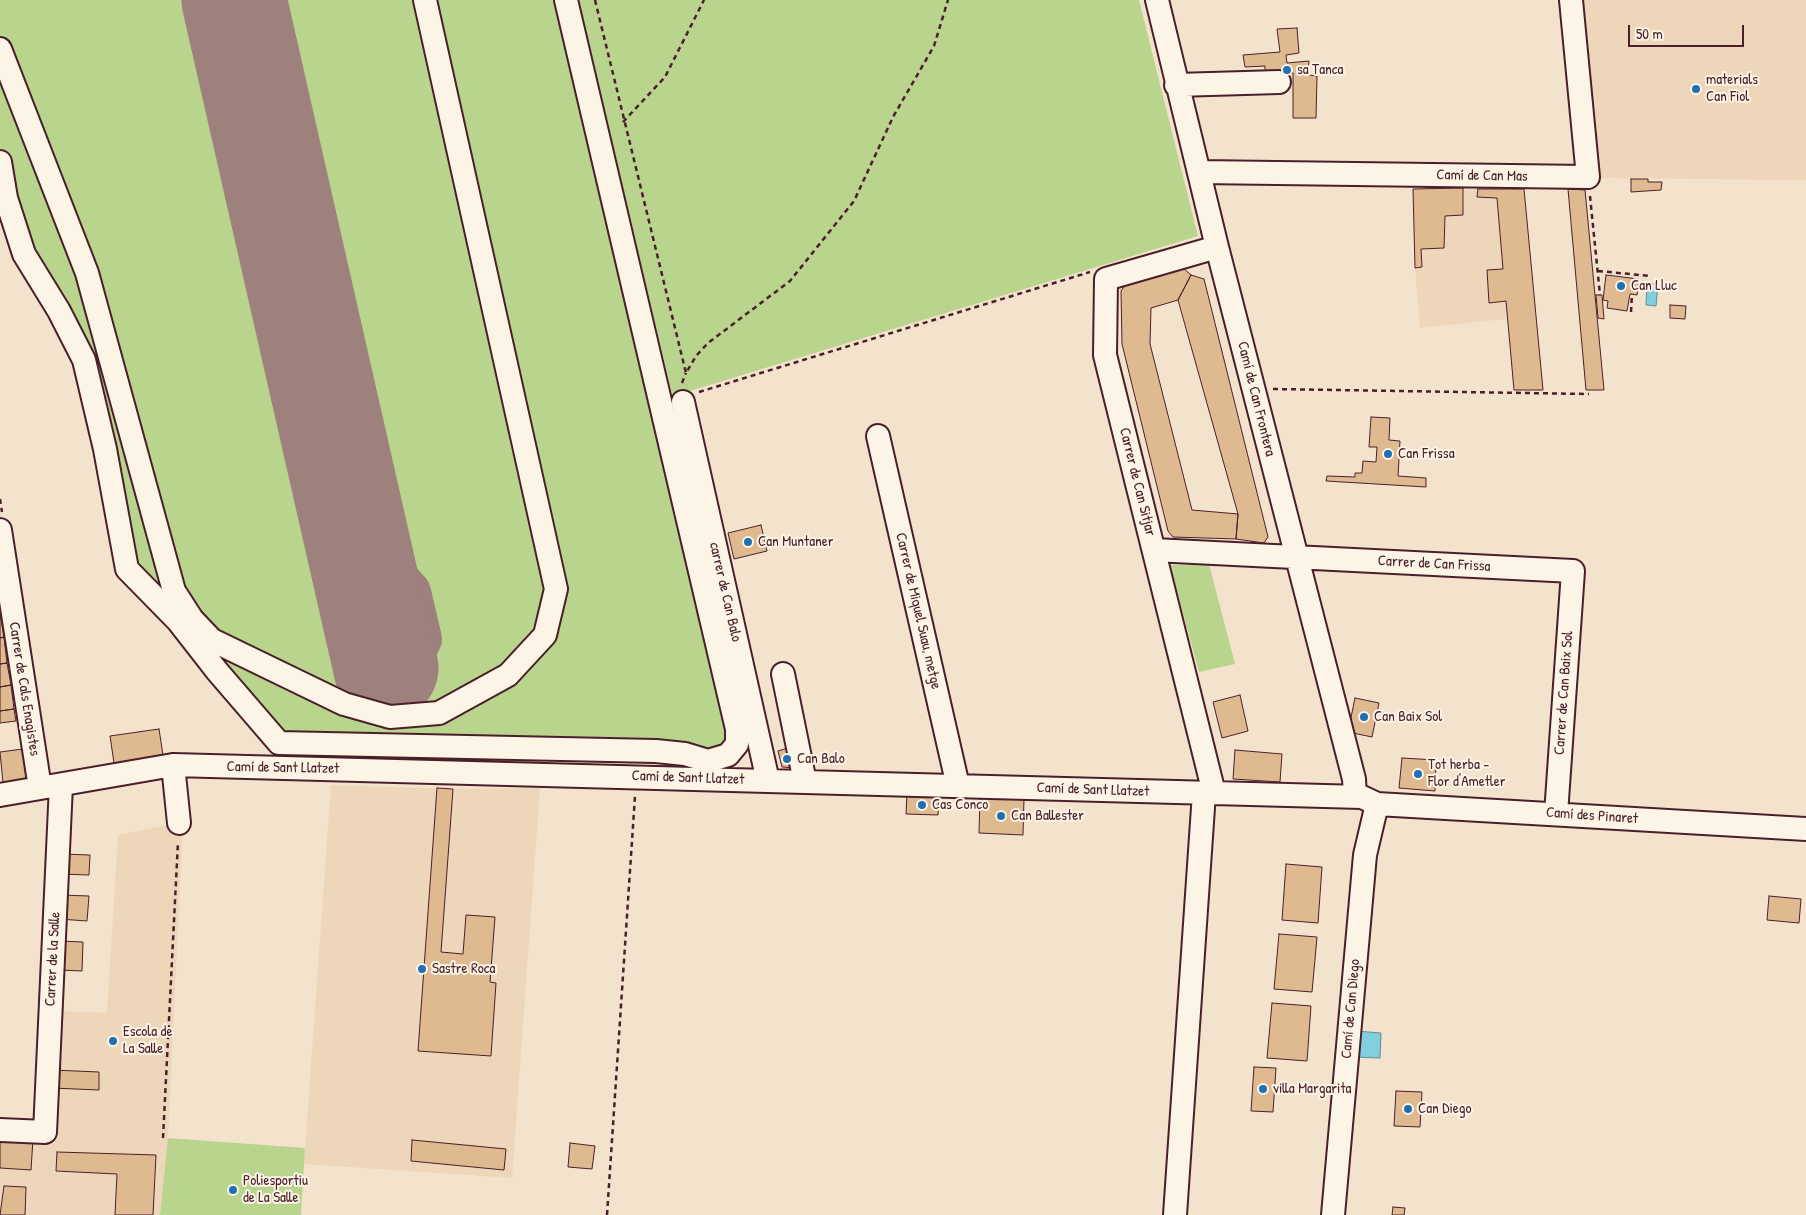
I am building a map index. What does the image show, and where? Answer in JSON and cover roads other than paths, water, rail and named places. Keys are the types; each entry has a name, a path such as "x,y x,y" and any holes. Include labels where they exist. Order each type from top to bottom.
{"street":[{"path":"0,49 87,273 174,591 192,619 212,640 344,704 390,717 440,713 508,675 545,634 556,589 425,0"},
{"path":"0,162 6,198 24,254 59,311 84,360 105,449 127,569 178,621 217,671 279,743 656,751 685,754 708,761 728,755 737,744 737,729 566,0"},
{"name":"Camí de Can Frontera","path":"1157,0 1216,247 1354,779 1355,797"},
{"name":"Camí de Can Mas","path":"1199,172 1588,177 1571,0"},
{"path":"1176,85 1280,82"},
{"name":"Carrer de Can Sitjar","path":"1175,1215 1209,793 1154,550 1105,355 1106,279 1216,247"},
{"name":"carrer de Can Balo","path":"683,402 768,780"},
{"name":"Carrer de Miquel Suau, metge","path":"878,436 958,786"},
{"name":"Carrer de Cals Enagistes","path":"0,530 50,787"},
{"name":"Carrer de Can Frissa","path":"1154,550 1573,571"},
{"name":"Carrer de Can Baix Sol","path":"1556,814 1573,571"},
{"path":"783,674 805,782"},
{"path":"173,765 179,823"},
{"name":"Camí de Sant Llatzet","path":"0,795 173,765 1362,797 1377,804"},
{"name":"Carrer de la Salle","path":"0,1130 45,1132 50,787"},
{"name":"Camí des Pinaret","path":"1377,804 1806,829"},
{"name":"Camí de Can Diego","path":"1333,1215 1365,855 1377,804"}],"water":[{"path":"1647,283 1658,284 1656,306 1646,305"},
{"path":"1356,1031 1381,1033 1380,1058 1354,1057"}],"place":[{"name":"sa Tanca","path":"1287,70"},
{"name":"materials Can Fiol","path":"1696,89"},
{"name":"Can Lluc","path":"1621,286"},
{"name":"Can Frissa","path":"1388,454"},
{"name":"Can Muntaner","path":"748,542"},
{"name":"Can Baix Sol","path":"1364,717"},
{"name":"Can Balo","path":"787,759"},
{"name":"Tot herba - Flor d'Ametler","path":"1418,774"},
{"name":"Cas Conco","path":"922,805"},
{"name":"Can Ballester","path":"1001,816"},
{"name":"Sastre Roca","path":"422,969"},
{"name":"Escola de La Salle","path":"113,1041"},
{"name":"villa Margarita","path":"1263,1089"},
{"name":"Can Diego","path":"1408,1109"},
{"name":"Poliesportiu de La Salle","path":"233,1190"}]}
